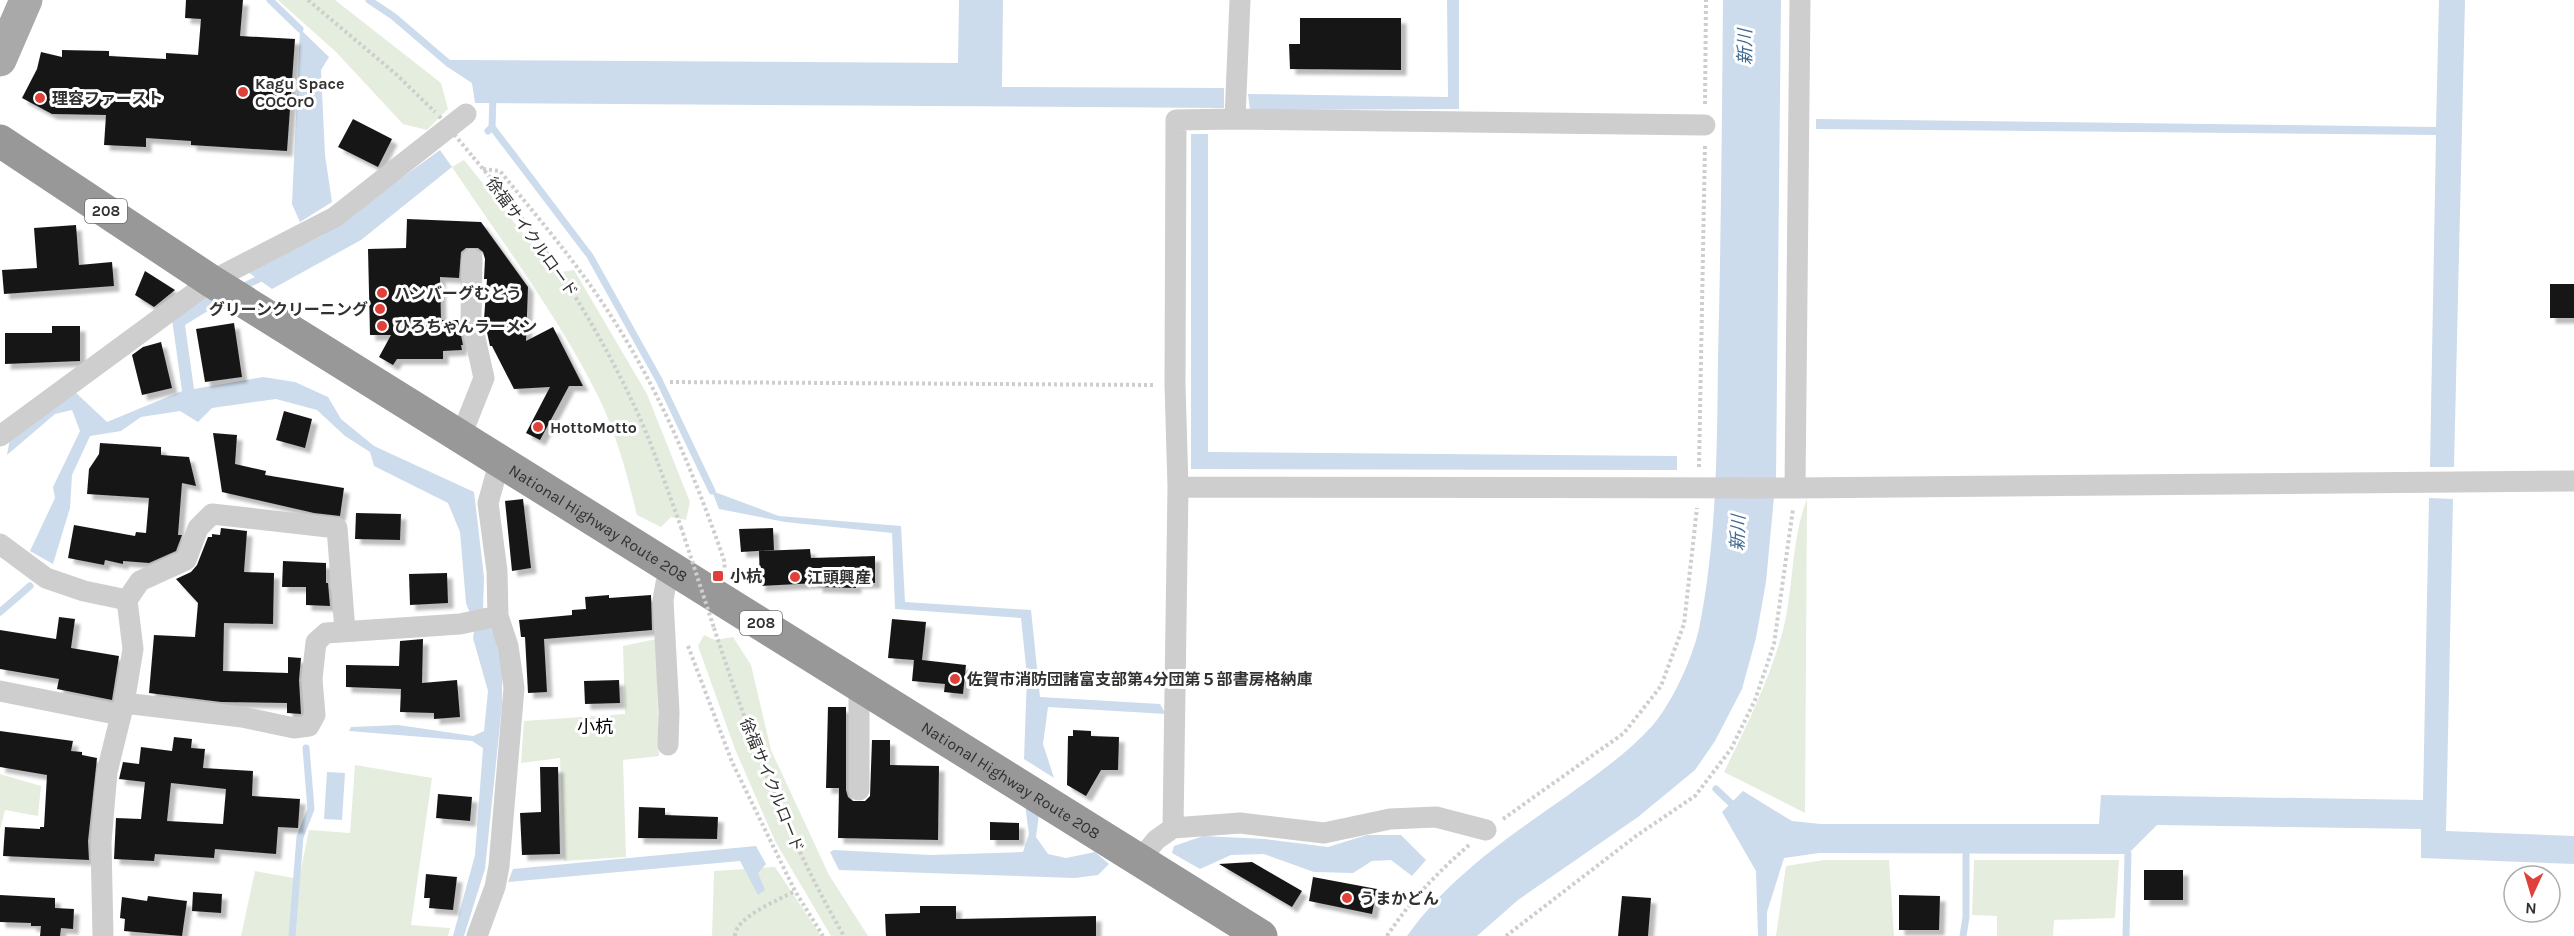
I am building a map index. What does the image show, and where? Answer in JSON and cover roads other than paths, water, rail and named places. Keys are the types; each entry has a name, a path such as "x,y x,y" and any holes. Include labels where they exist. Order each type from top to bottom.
{"highway":[{"name":"National Highway Route 208","path":"0,141 260,311 1261,936"}],"main road":[{"path":"0,60 26,0"}],"street":[{"path":"1235,119 1240,0"},
{"path":"1795,488 1800,0"},
{"path":"0,436 211,280 335,217 466,114"},
{"path":"1173,828 1178,487 1175,385 1176,120 1705,125"},
{"path":"461,436 484,378 471,320 472,259"},
{"path":"477,936 495,887 499,866 514,688 508,646 498,616 497,571 488,503 500,460"},
{"path":"1178,487 1795,488 2574,481"},
{"path":"103,936 100,842 107,772 133,649 128,600 140,581 186,560 198,528 212,514 337,528 345,631"},
{"path":"0,544 46,578 84,591 128,600"},
{"path":"668,745 669,712 663,600 666,583 675,569"},
{"path":"0,691 122,709 242,717 294,728 309,726 315,715 312,679 316,642 326,633 460,624 498,616"},
{"path":"859,790 859,700 865,688"},
{"path":"1139,861 1155,840 1173,828 1240,822 1324,833 1390,819 1436,817 1486,830"}],"water":[{"path":"959,0 1003,0 1002,87 1224,88 1224,108 475,103 472,83 446,66 450,60 958,63"},
{"path":"1447,0 1459,0 1459,109 1250,110 1248,94 1448,97"},
{"name":"新川","path":"1723,0 1781,0 1776,476 1766,582 1756,638 1742,689 1715,741 1695,770 1638,817 1518,900 1477,936 1407,936 1441,895 1481,859 1601,771 1643,735 1668,704 1692,653 1705,595 1715,494"},
{"path":"2439,0 2465,0 2454,467 2430,467 2436,135 1816,129 1816,119 2436,127"},
{"path":"300,29 329,57 321,70 325,155 332,202 300,222 292,204"},
{"path":"1191,134 1208,134 1208,452 1677,456 1677,470 1191,469"},
{"path":"440,150 452,167 361,240 272,289 248,272 323,235"},
{"path":"208,296 225,309 211,309 185,325 194,389 263,377 295,382 328,397 341,419 374,446 474,492 484,577 483,613 496,639 502,671 502,705 485,869 464,936 453,936 475,855 483,748 472,741 349,731 351,727 398,725 473,736 484,731 488,691 473,638 475,626 466,603 460,532 448,503 374,466 370,452 345,436 317,410 276,399 212,408 198,422 180,411 141,417 121,431 90,436 72,475 70,508 53,564 30,551 55,498 53,487 80,431 72,410 55,414 7,455 10,438 73,390 107,422 182,391 172,319"},
{"path":"712,491 779,516 901,526 905,602 1031,610 1040,697 1160,704 1166,714 1048,707 1043,744 1054,778 1024,759 1027,676 1021,618 895,609 892,533 785,522 719,509"},
{"path":"2429,498 2453,499 2446,831 2574,836 2574,864 2421,858 2421,829 2157,825 2128,854 1819,853 1784,858 1767,912 1767,936 1758,936 1756,871 1722,812 1743,791 1792,821 1821,824 2099,824 2101,795 2423,800"},
{"path":"327,772 345,773 342,820 324,819"},
{"path":"1025,805 1039,815 1036,837 1048,854 1066,858 1095,852 1109,864 1098,875 1075,878 839,870 830,852 834,850 930,855 1023,852 1029,834"},
{"path":"1367,835 1401,835 1426,860 1412,876 1391,860 1372,861 1353,873 1314,872 1264,854 1231,855 1200,869 1172,853 1174,846 1203,836 1265,839 1328,847"},
{"path":"756,846 766,864 758,873 765,890 758,895 740,861 508,882 513,869"}],"waterway":[{"path":"270,0 300,29"},
{"path":"369,0 393,16 448,63 455,65"},
{"path":"488,131 492,127 493,96"},
{"path":"492,127 590,256 659,380 712,491"},
{"path":"240,288 265,276"},
{"path":"0,612 30,586"},
{"path":"292,936 300,837 311,809 306,748"},
{"path":"1716,789 1737,809"},
{"path":"1963,936 1966,917 1966,853"},
{"path":"2126,936 2128,854"}],"place":[{"name":"Kagu Space COCOrO","path":"243,92"},
{"name":"理容ファースト","path":"40,98"},
{"name":"ハンバーグむとう","path":"382,293"},
{"name":"グリーンクリーニング","path":"380,309"},
{"name":"ひろちゃんラーメン","path":"382,326"},
{"name":"HottoMotto","path":"538,427"},
{"name":"小杭","path":"718,576"},
{"name":"江頭興産","path":"795,577"},
{"name":"佐賀市消防団諸富支部第4分団第５部書房格納庫","path":"955,679"},
{"name":"うまかどん","path":"1347,898"}],"district":[{"name":"小杭","path":"595,727"}]}
